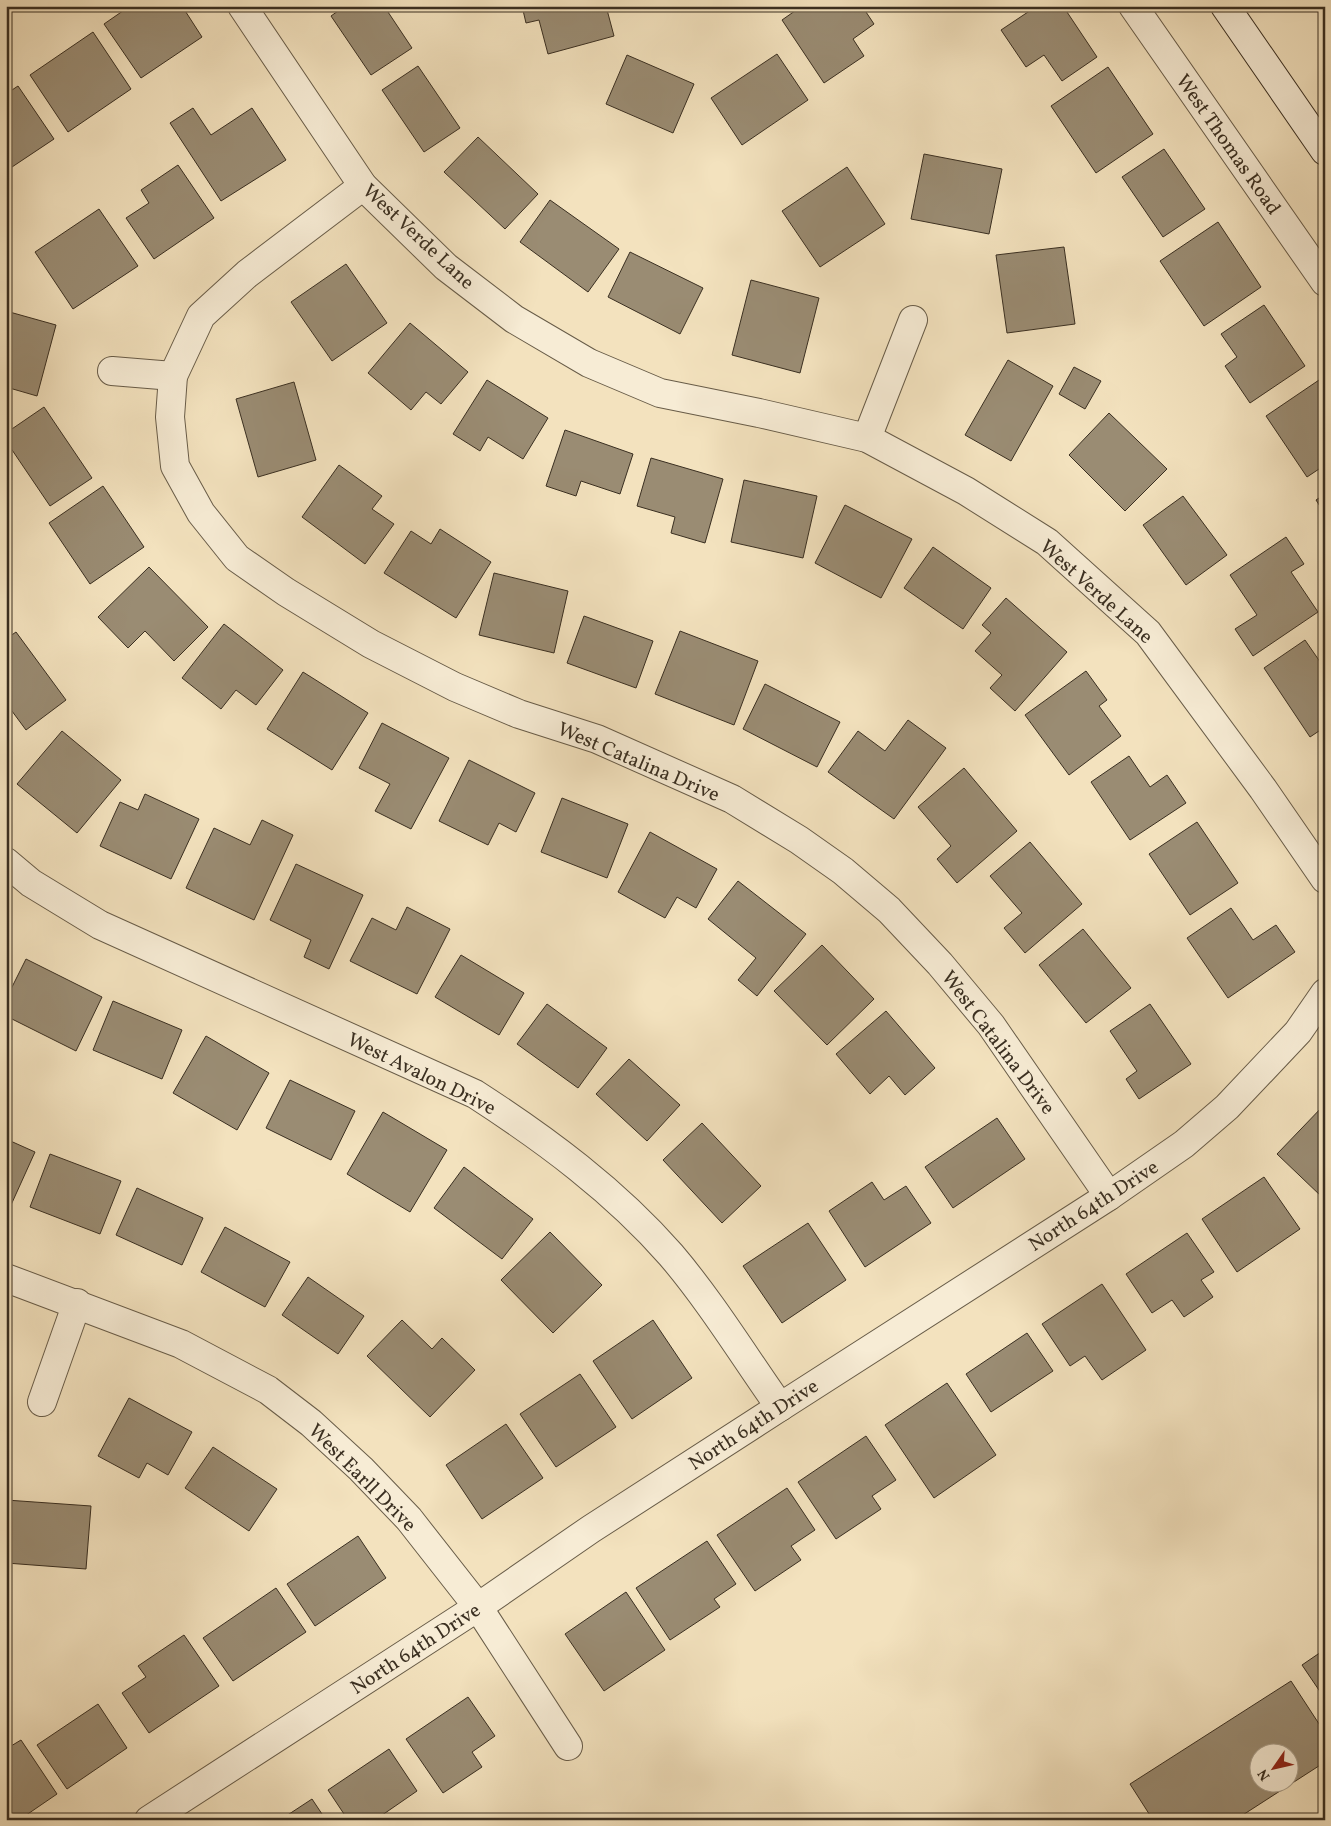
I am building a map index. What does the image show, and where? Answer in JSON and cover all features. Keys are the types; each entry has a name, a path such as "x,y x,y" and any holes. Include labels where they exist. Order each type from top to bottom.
{"street":[{"name":"West Verde Lane","path":"242,6 363,186 446,267 514,319 589,363 660,393 867,438 966,491 1047,542 1148,634 1264,789 1325,879"},
{"name":"West Thomas Road","path":"1133,6 1325,282"},
{"path":"1224,6 1325,151"},
{"name":"West Catalina Drive","path":"363,186 247,274 201,316 173,376 170,417 175,466 201,513 237,558 286,592 371,644 446,683 519,714 597,740 732,799 799,840 843,871 889,910 940,964 991,1025 1109,1196"},
{"path":"867,438 914,320"},
{"path":"112,371 173,376"},
{"name":"West Avalon Drive","path":"6,862 31,882 100,925 474,1094 526,1127 588,1174 671,1255 780,1406"},
{"name":"North 64th Drive","path":"150,1820 478,1607 592,1529 780,1406 1109,1196 1184,1144 1227,1107 1298,1032 1325,993"},
{"name":"West Earll Drive","path":"6,1278 181,1344 268,1390 311,1423 361,1468 409,1519 478,1607 568,1746"},
{"path":"42,1402 77,1304"}],"building":[{"path":"130,6 182,6 202,37 141,78 104,24"},
{"path":"345,6 384,6 412,48 371,75 331,16"},
{"path":"522,6 606,6 614,36 548,54 539,20 526,23"},
{"path":"802,6 862,6 874,24 853,39 864,56 824,83 782,20"},
{"path":"1037,6 1063,6 1097,57 1062,81 1044,55 1026,67 1001,30"},
{"path":"93,32 131,89 68,132 30,75"},
{"path":"777,54 808,100 742,145 711,98"},
{"path":"627,55 694,84 673,133 606,104"},
{"path":"418,66 460,128 424,152 382,90"},
{"path":"1108,67 1153,134 1096,173 1051,106"},
{"path":"18,86 54,139 6,171 6,94"},
{"path":"193,108 211,135 252,108 286,160 221,201 170,123"},
{"path":"478,137 538,194 505,229 444,172"},
{"path":"1164,149 1205,209 1163,237 1122,177"},
{"path":"924,154 1002,169 989,234 911,219"},
{"path":"178,165 214,218 154,259 126,218 149,203 141,190"},
{"path":"847,167 885,224 820,267 782,211"},
{"path":"550,200 619,249 588,292 520,242"},
{"path":"99,209 138,266 73,309 35,252"},
{"path":"1218,222 1261,287 1204,326 1160,261"},
{"path":"1064,247 1075,324 1007,333 996,255"},
{"path":"630,252 703,288 680,334 608,297"},
{"path":"346,264 387,323 332,361 291,302"},
{"path":"751,280 819,298 800,373 732,355"},
{"path":"1264,305 1305,366 1250,403 1225,366 1237,357 1221,334"},
{"path":"6,311 56,325 37,396 6,387"},
{"path":"410,323 468,372 441,404 426,392 411,410 368,373"},
{"path":"1008,360 1053,386 1011,461 965,435"},
{"path":"1074,367 1101,381 1085,409 1059,394"},
{"path":"1322,378 1325,381 1325,465 1307,477 1266,416"},
{"path":"487,380 548,418 523,459 488,437 480,451 453,434"},
{"path":"294,382 316,460 258,477 236,399"},
{"path":"44,407 92,478 50,506 6,441 6,433"},
{"path":"1109,413 1167,469 1125,511 1069,455"},
{"path":"565,430 633,454 620,494 581,481 576,496 546,486"},
{"path":"651,458 723,479 705,543 671,533 675,517 637,506"},
{"path":"339,465 382,496 372,509 394,524 365,564 302,517"},
{"path":"744,480 817,496 803,558 731,542"},
{"path":"103,486 144,547 90,584 49,523"},
{"path":"1325,494 1325,514 1316,500"},
{"path":"1183,496 1227,555 1186,585 1143,525"},
{"path":"845,505 912,539 881,598 815,563"},
{"path":"440,529 491,562 456,618 384,573 411,531 431,544"},
{"path":"1286,537 1304,564 1291,572 1318,612 1253,656 1235,629 1257,615 1230,575"},
{"path":"933,547 991,588 963,629 904,588"},
{"path":"149,567 208,627 174,661 145,631 128,648 98,617"},
{"path":"494,573 568,591 554,653 479,635"},
{"path":"1006,598 1067,652 1015,711 990,688 1002,675 975,651 991,633 982,625"},
{"path":"584,616 653,641 636,688 567,663"},
{"path":"224,624 283,670 256,705 236,690 221,709 182,678"},
{"path":"680,631 758,661 734,725 655,694"},
{"path":"16,632 66,700 26,730 6,703 6,639"},
{"path":"1305,640 1325,669 1325,727 1310,737 1264,668"},
{"path":"1086,671 1107,700 1099,706 1121,736 1069,775 1025,715"},
{"path":"303,672 368,713 332,770 267,729"},
{"path":"765,684 840,722 817,767 743,729"},
{"path":"908,720 946,748 894,819 828,772 858,731 885,751"},
{"path":"382,723 449,758 411,829 375,811 390,784 359,768"},
{"path":"62,731 121,780 77,833 17,784"},
{"path":"1129,756 1150,787 1167,775 1186,803 1130,840 1091,782"},
{"path":"469,760 535,793 516,832 499,823 488,845 439,821"},
{"path":"964,768 1017,831 957,883 937,859 951,846 918,807"},
{"path":"145,794 199,819 171,879 100,846 120,802 138,810"},
{"path":"562,798 628,824 607,878 541,852"},
{"path":"262,820 293,835 254,920 186,888 214,828 250,845"},
{"path":"1197,822 1238,883 1190,915 1149,854"},
{"path":"650,832 717,869 696,908 677,897 665,918 618,892"},
{"path":"1030,842 1082,904 1025,953 1004,928 1022,913 990,876"},
{"path":"296,864 363,895 329,969 304,957 311,940 270,920"},
{"path":"738,881 806,934 757,996 738,980 756,958 708,919"},
{"path":"407,907 450,929 417,994 350,961 372,918 396,930"},
{"path":"1231,908 1253,940 1276,925 1295,952 1228,998 1187,938"},
{"path":"1083,929 1131,988 1086,1023 1039,965"},
{"path":"822,945 874,999 827,1045 774,991"},
{"path":"461,955 524,993 499,1035 435,997"},
{"path":"26,959 102,997 76,1051 6,1016 6,999"},
{"path":"113,1001 182,1030 162,1079 93,1050"},
{"path":"547,1004 607,1048 578,1088 517,1044"},
{"path":"1150,1004 1191,1064 1139,1099 1126,1079 1137,1071 1110,1031"},
{"path":"886,1011 935,1068 905,1095 889,1076 870,1094 836,1054"},
{"path":"206,1036 269,1073 237,1130 173,1093"},
{"path":"629,1059 680,1105 647,1141 596,1094"},
{"path":"290,1080 355,1111 331,1160 266,1128"},
{"path":"1325,1104 1325,1193 1322,1197 1277,1154"},
{"path":"383,1112 447,1150 410,1212 347,1174"},
{"path":"997,1118 1025,1159 953,1208 925,1167"},
{"path":"702,1123 761,1186 722,1223 663,1160"},
{"path":"6,1139 35,1152 11,1205 6,1203"},
{"path":"50,1154 121,1181 100,1234 30,1207"},
{"path":"464,1167 533,1219 502,1259 434,1208"},
{"path":"1264,1177 1300,1229 1237,1272 1202,1219"},
{"path":"872,1182 884,1200 906,1186 931,1223 865,1267 829,1211"},
{"path":"137,1188 203,1218 182,1265 116,1235"},
{"path":"808,1223 846,1280 782,1323 743,1266"},
{"path":"225,1227 290,1262 265,1307 201,1272"},
{"path":"550,1232 602,1285 553,1333 501,1280"},
{"path":"1187,1233 1214,1272 1201,1280 1213,1297 1184,1317 1172,1300 1152,1313 1126,1274"},
{"path":"308,1277 364,1316 338,1354 282,1315"},
{"path":"1102,1284 1146,1350 1102,1380 1085,1356 1070,1366 1042,1324"},
{"path":"402,1320 432,1349 442,1338 475,1370 430,1417 367,1356"},
{"path":"653,1320 692,1378 632,1419 593,1361"},
{"path":"1027,1333 1053,1371 991,1412 966,1374"},
{"path":"580,1374 616,1427 556,1467 520,1414"},
{"path":"947,1383 996,1455 934,1498 885,1425"},
{"path":"129,1398 192,1432 168,1475 147,1463 139,1478 98,1456"},
{"path":"506,1424 543,1478 482,1519 446,1465"},
{"path":"866,1436 896,1480 872,1496 881,1509 836,1539 798,1482"},
{"path":"213,1447 277,1489 249,1531 185,1488"},
{"path":"787,1488 815,1530 791,1546 801,1560 755,1591 717,1535"},
{"path":"6,1500 91,1506 86,1569 6,1563"},
{"path":"358,1536 386,1578 315,1626 287,1584"},
{"path":"707,1541 736,1584 714,1599 720,1607 670,1640 636,1588"},
{"path":"276,1588 306,1632 233,1681 203,1638"},
{"path":"626,1592 665,1650 604,1691 565,1634"},
{"path":"184,1635 219,1686 149,1733 122,1693 146,1677 138,1666"},
{"path":"1321,1652 1325,1658 1325,1699 1302,1665"},
{"path":"1291,1681 1325,1733 1325,1762 1298,1779 1298,1744 1248,1744 1248,1794 1275,1794 1235,1820 1153,1820 1130,1784"},
{"path":"468,1697 495,1736 472,1752 482,1767 443,1793 406,1739"},
{"path":"98,1704 127,1748 67,1789 37,1745"},
{"path":"21,1740 57,1794 19,1820 6,1820 6,1749"},
{"path":"389,1749 417,1791 375,1820 348,1820 328,1790"},
{"path":"312,1799 326,1820 280,1820"}]}
